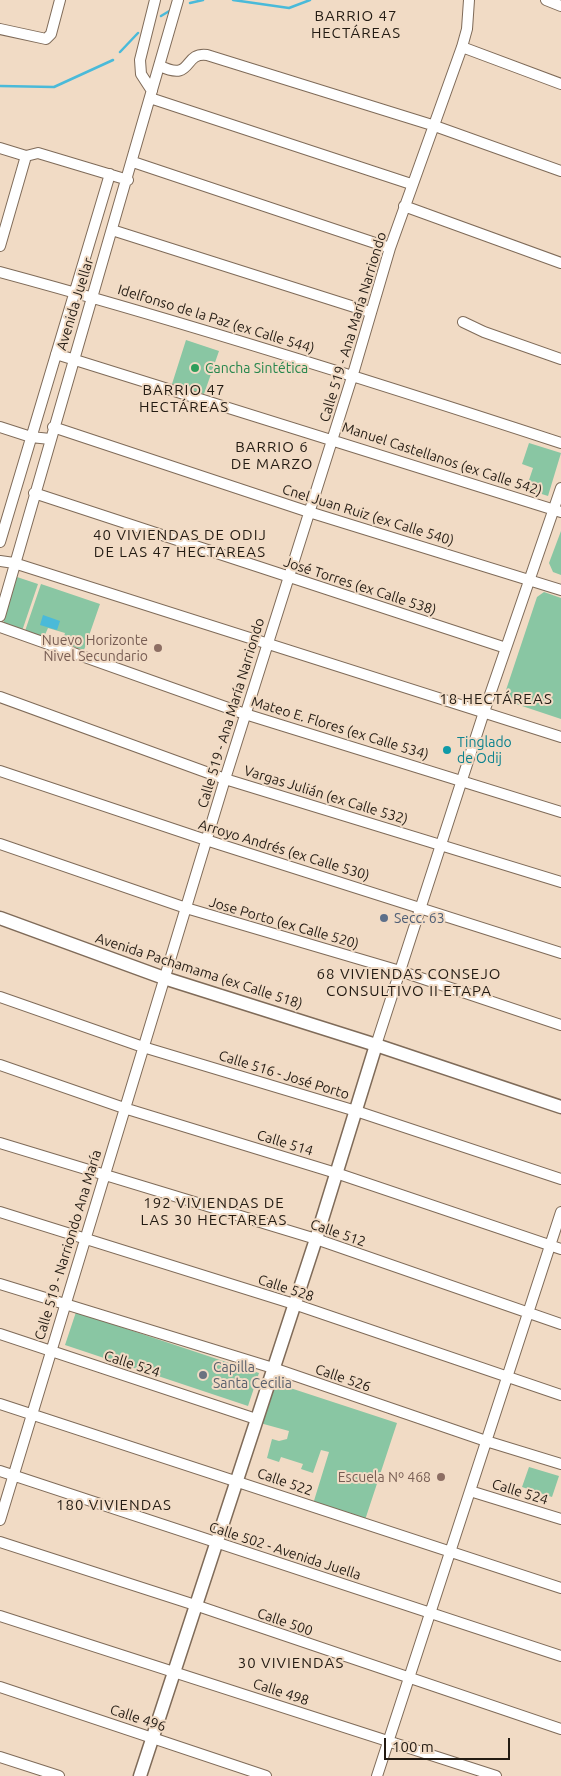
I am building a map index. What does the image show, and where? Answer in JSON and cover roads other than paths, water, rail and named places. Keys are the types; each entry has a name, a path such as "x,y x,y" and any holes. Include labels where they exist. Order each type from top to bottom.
{"street":[{"path":"0,29 46,40 51,34 60,0"},
{"path":"155,0 140,60 141,74 151,95 411,184"},
{"name":"Avenida Juellar","path":"0,616 53,427 128,180 178,0"},
{"name":"Calle 519 - Ana María Narriondo","path":"164,978 266,645 333,439 390,248 432,125 462,47 467,29 469,0"},
{"path":"546,0 561,6"},
{"path":"462,47 561,84"},
{"path":"160,66 172,72 179,72 186,68 193,58 199,54 207,55 432,125 561,171"},
{"path":"0,148 26,156 38,153 128,180"},
{"path":"0,246 26,156"},
{"path":"133,162 390,248"},
{"path":"0,542 110,174"},
{"path":"404,206 561,263"},
{"path":"112,230 370,312"},
{"name":"Idelfonso de la Paz (ex Calle 544)","path":"0,272 92,296 353,374 561,443"},
{"path":"463,322 484,332 561,358"},
{"name":"Manuel Castellanos (ex Calle 542)","path":"56,354 333,439 557,511"},
{"path":"0,427 31,437 50,439"},
{"name":"Cnel Juan Ruiz (ex Calle 540)","path":"53,427 309,512 561,590"},
{"path":"140,1776 195,1605 238,1481 256,1419 316,1239 376,1045 484,712 530,580 557,511 561,488"},
{"name":"José Torres (ex Calle 538)","path":"34,493 506,648"},
{"path":"0,562 14,563 266,645 561,737"},
{"name":"Mateo E. Flores (ex Calle 534)","path":"0,627 245,714 561,812"},
{"name":"Vargas Julián (ex Calle 532)","path":"0,697 225,779 561,882"},
{"name":"Arroyo Andrés (ex Calle 530)","path":"0,771 206,840 561,953"},
{"name":"Jose Porto (ex Calle 520)","path":"0,844 186,908 400,971 561,1025"},
{"name":"Avenida Pachamama (ex Calle 518)","path":"0,918 164,978 561,1106"},
{"name":"Calle 519 - Narriondo Ana María","path":"0,1520 164,978"},
{"name":"Calle 516 - José Porto","path":"0,997 143,1047 356,1111 561,1179"},
{"name":"Calle 514","path":"0,1064 124,1108 336,1173 561,1249"},
{"name":"Calle 512","path":"0,1143 316,1239 561,1324"},
{"name":"Calle 528","path":"0,1212 294,1304 561,1396"},
{"path":"377,1776 561,1212"},
{"name":"Calle 526","path":"0,1284 273,1368 486,1441 561,1464"},
{"name":"Calle 524","path":"0,1334 256,1419"},
{"name":"Calle 522","path":"0,1404 561,1588"},
{"name":"Calle 502 - Avenida Juella","path":"0,1471 216,1544 561,1656"},
{"name":"Calle 524","path":"470,1491 561,1519"},
{"name":"Calle 500","path":"0,1542 195,1605 561,1729"},
{"name":"Calle 498","path":"0,1616 496,1776"},
{"name":"Calle 496","path":"0,1687 266,1776"},
{"path":"0,1757 59,1776"}],"water":[{"path":"43,615 60,621 57,630 40,625"}],"waterway":[{"path":"190,3 203,0"},
{"path":"233,0 289,8 310,0"},
{"path":"161,16 171,10"},
{"path":"120,52 138,33"},
{"path":"0,86 54,87 113,60"}],"place":[{"name":"Cancha Sintética","path":"195,368"},
{"name":"Nuevo Horizonte Nivel Secundario","path":"158,648"},
{"name":"Tinglado de Odij","path":"447,750"},
{"name":"Secc. 63","path":"384,918"},
{"name":"Capilla Santa Cecilia","path":"203,1375"},
{"name":"Escuela Nº 468","path":"441,1477"}],"district":[{"name":"BARRIO 47 HECTÁREAS","path":"356,24"},
{"name":"BARRIO 47 HECTÁREAS","path":"184,398"},
{"name":"BARRIO 6 DE MARZO","path":"272,456"},
{"name":"40 VIVIENDAS DE ODIJ DE LAS 47 HECTAREAS","path":"180,544"},
{"name":"18 HECTÁREAS","path":"496,699"},
{"name":"68 VIVIENDAS CONSEJO CONSULTIVO II ETAPA","path":"409,982"},
{"name":"192 VIVIENDAS DE LAS 30 HECTAREAS","path":"214,1212"},
{"name":"180 VIVIENDAS","path":"114,1505"},
{"name":"30 VIVIENDAS","path":"291,1663"}]}
